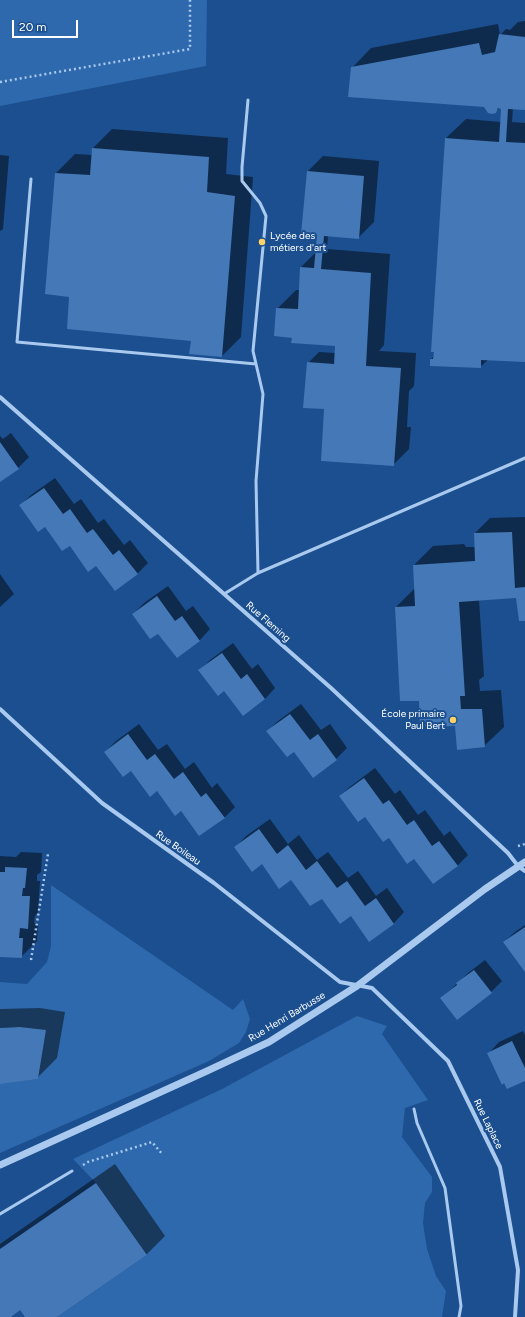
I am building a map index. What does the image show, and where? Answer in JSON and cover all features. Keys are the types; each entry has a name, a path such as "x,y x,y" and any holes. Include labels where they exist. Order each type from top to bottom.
{"street":[{"name":"Rue Fleming","path":"0,397 331,688 508,853 518,866 525,871"},
{"name":"Rue Boileau","path":"0,709 102,803 214,883 340,982 356,986"},
{"name":"Rue Henri Barbusse","path":"0,1165 200,1075 269,1042 356,986 525,862"},
{"name":"Rue Laplace","path":"356,986 372,988 448,1061 500,1167 518,1270 514,1317"}],"lane":[{"path":"248,100 242,181 260,203 266,216 252,351 264,394 256,481 258,573"},
{"path":"31,179 17,342 256,364"},
{"path":"224,594 258,573 525,458"},
{"path":"414,1109 418,1123 445,1188 461,1306 459,1317"},
{"path":"0,1214 72,1171"}],"path":[{"path":"0,82 190,49 190,0"},
{"path":"31,960 48,854"},
{"path":"72,1171 88,1162 152,1142 163,1154"}],"shaded area":[{"path":"0,0 207,0 206,66 0,106"},
{"path":"51,885 233,1010 243,999 250,1019 246,1032 239,1043 209,1061 0,1153 0,1083 38,1079 46,1031 20,1027 0,1028 0,982 27,984 47,962 51,946"},
{"path":"357,1016 387,1026 382,1034 428,1100 405,1108 402,1137 432,1177 432,1192 425,1203 423,1223 427,1249 436,1276 446,1291 442,1317 57,1317 147,1255 96,1183 73,1159 222,1089"}],"building":[{"path":"499,34 525,37 525,110 508,109 506,142 525,143 525,362 481,360 481,368 430,366 430,359 433,359 434,352 431,352 445,138 499,142 501,109 498,108 496,113 492,114 488,113 484,107 348,97 351,67 479,43 482,55 495,52"},
{"path":"92,148 209,157 207,192 235,196 222,357 189,354 191,341 67,329 69,297 45,294 55,173 90,175"},
{"path":"307,171 364,176 359,239 324,236 321,269 371,273 366,366 401,368 394,466 321,461 324,409 303,408 307,362 334,364 335,346 291,343 292,338 274,336 276,308 298,309 300,267 314,268 317,235 301,234"},
{"path":"0,442 19,469 0,482"},
{"path":"44,488 63,514 70,509 87,533 93,529 113,555 119,550 138,574 115,591 96,566 88,572 70,546 62,551 45,527 38,532 19,505"},
{"path":"512,532 515,588 525,587 525,621 519,621 516,598 459,602 465,696 460,696 461,709 482,709 485,747 457,750 455,726 420,727 419,701 400,701 395,607 415,606 413,565 475,561 474,533"},
{"path":"157,596 175,621 182,616 200,641 177,658 158,634 150,639 132,614"},
{"path":"222,653 241,679 247,674 265,699 243,716 224,691 218,696 198,670"},
{"path":"290,714 310,740 318,734 337,760 313,778 294,752 287,757 266,731"},
{"path":"128,734 147,760 155,754 174,779 183,772 201,797 206,793 225,818 199,836 181,811 175,816 157,791 150,797 131,771 123,777 104,752"},
{"path":"364,778 383,804 389,800 407,825 414,820 432,846 439,841 458,866 433,884 414,859 407,864 389,838 383,842 365,817 358,822 339,796"},
{"path":"259,829 277,854 288,845 306,870 317,861 337,888 347,881 365,906 376,898 394,924 369,942 351,916 340,924 322,899 310,906 291,880 279,889 262,864 252,872 234,847"},
{"path":"5,867 27,868 25,888 23,888 22,896 30,896 28,929 20,928 19,938 23,938 22,958 0,957 0,872 5,872"},
{"path":"525,927 525,972 503,942"},
{"path":"474,970 492,993 457,1020 440,998 457,985 456,983"},
{"path":"20,1027 46,1030 38,1079 0,1084 0,1028"},
{"path":"512,1041 525,1068 525,1081 507,1089 504,1083 502,1085 487,1053"},
{"path":"96,1183 147,1255 57,1317 25,1317 20,1310 11,1317 0,1317 0,1249"}],"place":[{"name":"Lycée des métiers d'art","path":"262,242"},
{"name":"École primaire Paul Bert","path":"453,720"}]}
